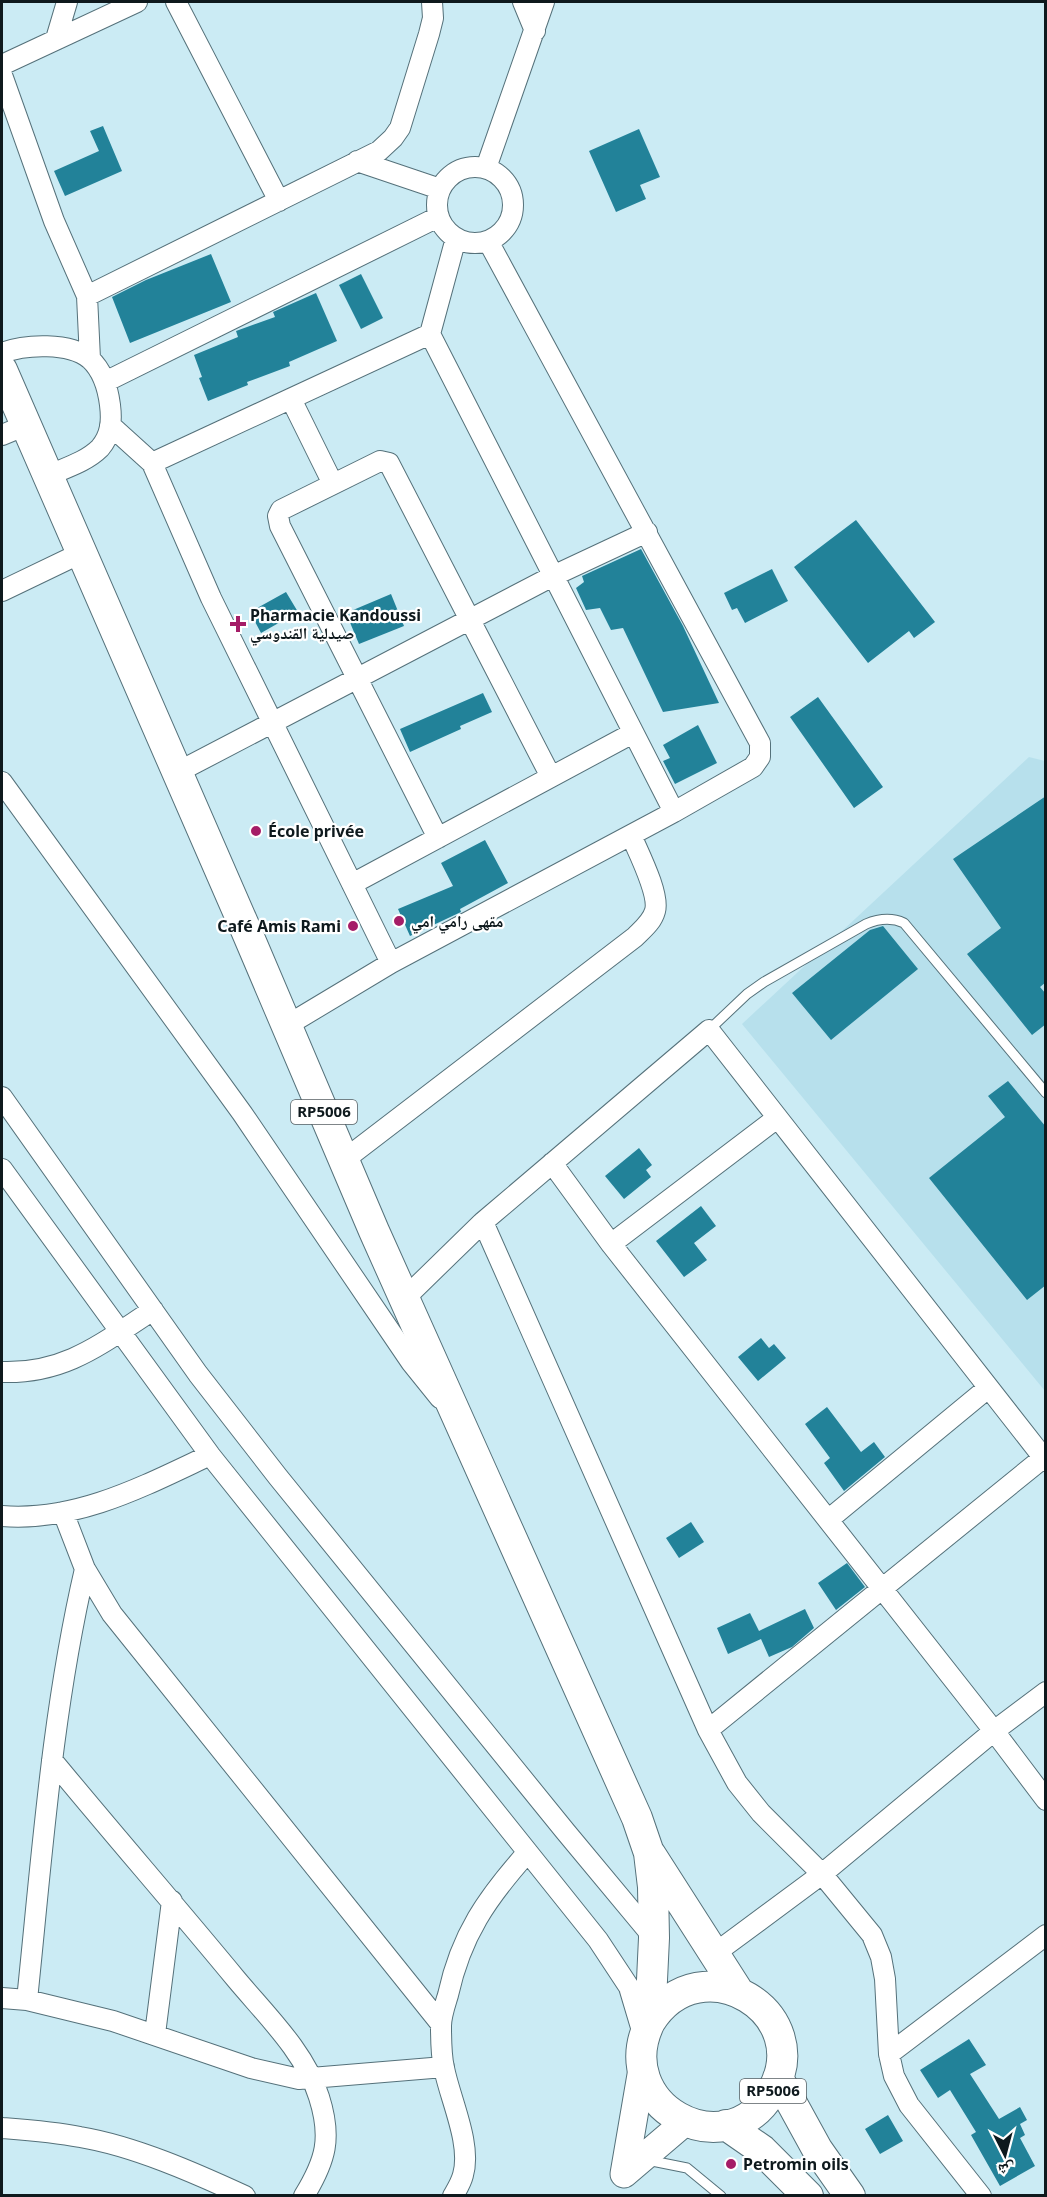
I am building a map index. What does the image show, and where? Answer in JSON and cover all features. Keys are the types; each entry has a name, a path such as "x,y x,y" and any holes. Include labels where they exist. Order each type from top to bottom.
{"main road":[{"name":"RP5006","path":"2,370 14,430 47,476 405,1299 621,1781 649,1853 738,1991"},
{"name":"RP5006","path":"647,2029 666,2002 688,1990 714,1986 738,1991 760,2006 776,2027 782,2052 778,2078 772,2093 762,2106 742,2120 726,2125 705,2126 685,2122 667,2111 647,2085 642,2069 641,2053 647,2029 654,1938 653,1887 649,1853"},
{"name":"RP5006","path":"778,2078 811,2139 850,2196"},
{"path":"726,2125 770,2157 808,2196"}],"street":[{"path":"56,39 67,2"},
{"path":"2,65 137,2"},
{"path":"176,2 279,201"},
{"path":"87,296 379,151 400,128 429,34 433,18 432,2"},
{"path":"523,2 535,31"},
{"path":"486,168 544,2"},
{"path":"2,75 54,221 87,296 90,359 105,382 109,396 111,425 104,442 90,456 47,476"},
{"path":"357,160 440,189"},
{"path":"473,166 486,168 506,182 512,193 513,205 507,225 502,232 488,241 472,243 456,238 445,230 438,217 436,203 440,189 450,175 473,166"},
{"path":"105,382 438,217"},
{"path":"456,238 430,334 674,812"},
{"path":"286,1026 391,963 674,812 753,767 760,757 760,743 488,241"},
{"path":"152,463 430,334"},
{"path":"2,353 22,347 45,346 69,350 90,359"},
{"path":"291,399 333,484"},
{"path":"111,425 152,463 211,598 391,963"},
{"path":"438,838 278,520 281,510 380,461 389,463 551,777"},
{"path":"176,773 553,576 647,532"},
{"path":"2,591 81,553"},
{"path":"352,884 633,733"},
{"path":"2,782 242,1113 411,1362 461,1425"},
{"path":"344,1160 635,937 650,923 656,910 656,898 631,835"},
{"path":"405,1299 483,1222 709,1030 1044,1460 708,1730"},
{"path":"2,1097 198,1374 278,1477 654,1938"},
{"path":"611,1244 777,1118"},
{"path":"552,1163 611,1244 1046,1800"},
{"path":"2,1170 210,1455 598,1940 629,1987 647,2029"},
{"path":"483,1222 708,1730 737,1783 760,1813 822,1874 872,1935 881,1957 886,1987 889,2054 894,2076 909,2105 981,2196"},
{"path":"2,1371 31,1371 63,1363 94,1349 153,1310"},
{"path":"828,1520 988,1388"},
{"path":"2,1516 48,1515 87,1508 118,1497 210,1455"},
{"path":"63,1512 85,1569 112,1614 441,2024"},
{"path":"27,2000 52,1760 72,1629 85,1569"},
{"path":"714,1954 822,1874 994,1731 1046,1692"},
{"path":"52,1760 286,2039 313,2080 324,2119 327,2148 317,2175 304,2196"},
{"path":"453,2196 464,2175 465,2159 458,2118 444,2067 441,2024 450,1984 482,1907 527,1853"},
{"path":"154,2034 172,1901"},
{"path":"889,2054 1045,1938"},
{"path":"2,1998 27,2000 101,2018 268,2073 299,2079 313,2080 444,2067"},
{"path":"626,2176 642,2069"},
{"path":"626,2176 685,2122"},
{"path":"2,2128 81,2137 112,2145 203,2176 245,2196"}],"lane":[{"path":"709,1030 747,994 764,982 866,924 873,921 896,919 904,923 1046,1093"},
{"path":"626,2176 687,2168 722,2196"}],"shaded area":[{"path":"1029,757 1045,761 1045,1391 742,1024"}],"building":[{"path":"103,126 122,171 65,196 54,171 99,151 90,131"},
{"path":"639,129 660,177 640,185 646,199 616,212 589,151"},
{"path":"211,254 231,302 130,343 112,297 146,280"},
{"path":"361,274 383,318 361,329 339,285"},
{"path":"316,293 337,341 289,362 290,366 247,382 248,385 208,401 199,378 202,377 194,355 238,337 236,331 275,317 273,312"},
{"path":"856,520 935,622 914,638 909,631 868,663 794,567"},
{"path":"641,549 683,626 719,703 663,712 623,628 611,630 600,608 586,610 576,588 584,582 582,576"},
{"path":"772,569 788,601 745,623 737,608 732,610 724,593"},
{"path":"286,592 298,612 261,633 250,612"},
{"path":"391,594 404,626 359,644 346,613"},
{"path":"483,693 492,712 410,752 400,729"},
{"path":"818,697 883,787 854,808 790,717"},
{"path":"698,725 717,763 675,784 663,761 670,758 663,745"},
{"path":"1046,796 1046,982 1040,987 1046,994 1046,1024 1032,1035 967,954 1001,928 953,859"},
{"path":"485,840 508,883 460,909 461,912 410,936 398,909 453,886 441,863"},
{"path":"883,926 918,969 831,1040 792,993 870,930"},
{"path":"1008,1081 1046,1127 1046,1285 1027,1300 929,1178 1005,1117 988,1096"},
{"path":"639,1148 652,1165 646,1170 651,1177 624,1199 605,1176"},
{"path":"701,1206 716,1226 694,1243 707,1260 684,1277 656,1241"},
{"path":"761,1338 769,1348 774,1344 786,1358 758,1381 738,1357"},
{"path":"827,1407 861,1452 874,1442 885,1457 844,1491 824,1463 830,1458 805,1424"},
{"path":"691,1522 704,1542 679,1558 666,1538"},
{"path":"847,1563 865,1587 836,1610 818,1583"},
{"path":"805,1609 814,1628 792,1647 769,1657 761,1639 728,1654 717,1628 750,1613 759,1631"},
{"path":"969,2039 986,2065 970,2074 999,2119 1020,2107 1027,2120 1020,2124 1025,2135 1020,2138 1035,2166 1000,2186 971,2135 976,2132 950,2090 938,2098 920,2070"},
{"path":"888,2115 903,2141 880,2154 865,2129"}],"place":[{"name":"Pharmacie Kandoussi صيدلية القندوسي","path":"238,624"},
{"name":"École privée","path":"256,831"},
{"name":"مقهى رامي امي","path":"399,921"},
{"name":"Café Amis Rami","path":"353,926"},
{"name":"Petromin oils","path":"731,2164"}]}
